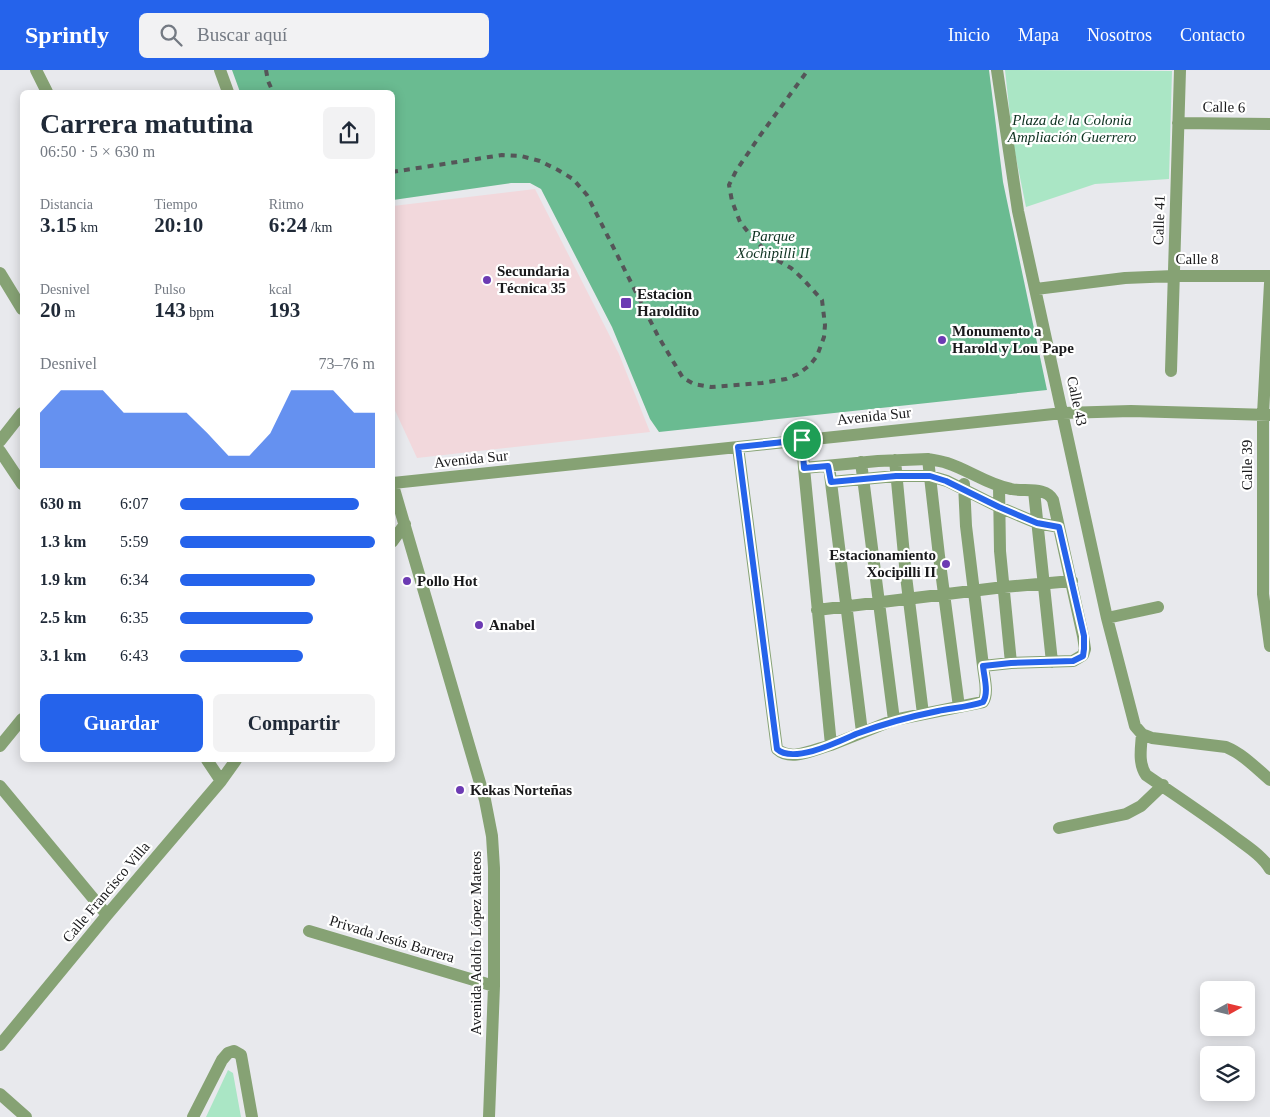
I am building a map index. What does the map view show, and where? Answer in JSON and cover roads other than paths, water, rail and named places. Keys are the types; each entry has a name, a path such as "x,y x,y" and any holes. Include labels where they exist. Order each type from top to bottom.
{"street":[{"path":"36,70 46,90"},
{"path":"220,70 227,90"},
{"name":"Calle 43","path":"997,70 1018,211 1107,618 1133,719 1142,734"},
{"name":"Calle 41","path":"1170,372 1180,70"},
{"name":"Calle 6","path":"1178,123 1270,124"},
{"path":"0,273 20,307"},
{"name":"Calle 8","path":"1036,289 1124,278 1270,276"},
{"name":"Calle 39","path":"1270,283 1266,415 1267,594 1270,646"},
{"name":"Avenida Sur","path":"395,483 1063,413 1131,411 1266,415"},
{"path":"0,441 20,416"},
{"path":"802,440 831,745"},
{"path":"738,447 777,749 782,754 792,755 831,745 894,720 978,704 986,698 966,526 963,469"},
{"path":"0,451 20,481"},
{"path":"804,468 861,462 928,459 963,469 999,486 1019,491 1044,492 1051,495 1084,636 1083,656 1073,661 983,666"},
{"path":"928,459 959,707"},
{"path":"895,460 923,714"},
{"path":"861,462 894,720"},
{"path":"828,466 862,732"},
{"path":"831,482 896,476 930,476 946,481 1037,523 1059,527"},
{"path":"999,486 1000,552 1011,663"},
{"name":"Avenida Adolfo López Mateos","path":"395,490 486,809 492,836 494,868 494,986 488,1117"},
{"path":"1034,491 1052,662"},
{"path":"395,538 405,524"},
{"path":"817,610 973,590 1072,581"},
{"path":"1107,618 1158,607"},
{"path":"0,746 20,721"},
{"path":"1270,780 1240,755 1226,747 1152,738 1142,734 1140,758 1142,768 1146,774 1252,850 1270,869"},
{"path":"208,762 221,781"},
{"name":"Calle Francisco Villa","path":"0,1045 107,914 221,781 235,762"},
{"path":"1058,828 1126,814 1141,806 1163,785"},
{"path":"0,786 107,914"},
{"name":"Privada Jesús Barrera","path":"309,931 494,986"},
{"path":"193,1117 222,1060 228,1053 234,1051 242,1055 252,1117"},
{"path":"0,1094 26,1117"}],"railway":[{"path":"266,70 272,90"},
{"path":"395,172 502,155 521,156 540,161 558,170 573,179 587,195 658,336 683,378 694,384 711,387 786,379 798,374 810,365 817,356 824,337 825,325 822,300 791,268 772,257 740,222 732,201 729,185 759,137 808,70"}],"place":[{"name":"Secundaria Técnica 35","path":"487,280"},
{"name":"Estacion Haroldito","path":"626,303"},
{"name":"Monumento a Harold y Lou Pape","path":"942,340"},
{"name":"Estacionamiento Xocipilli II","path":"946,564"},
{"name":"Pollo Hot","path":"407,581"},
{"name":"Anabel","path":"479,625"},
{"name":"Kekas Norteñas","path":"460,790"}],"park label":[{"name":"Plaza de la Colonia Ampliación Guerrero","path":"1072,128"},
{"name":"Parque Xochipilli II","path":"773,244"}]}
